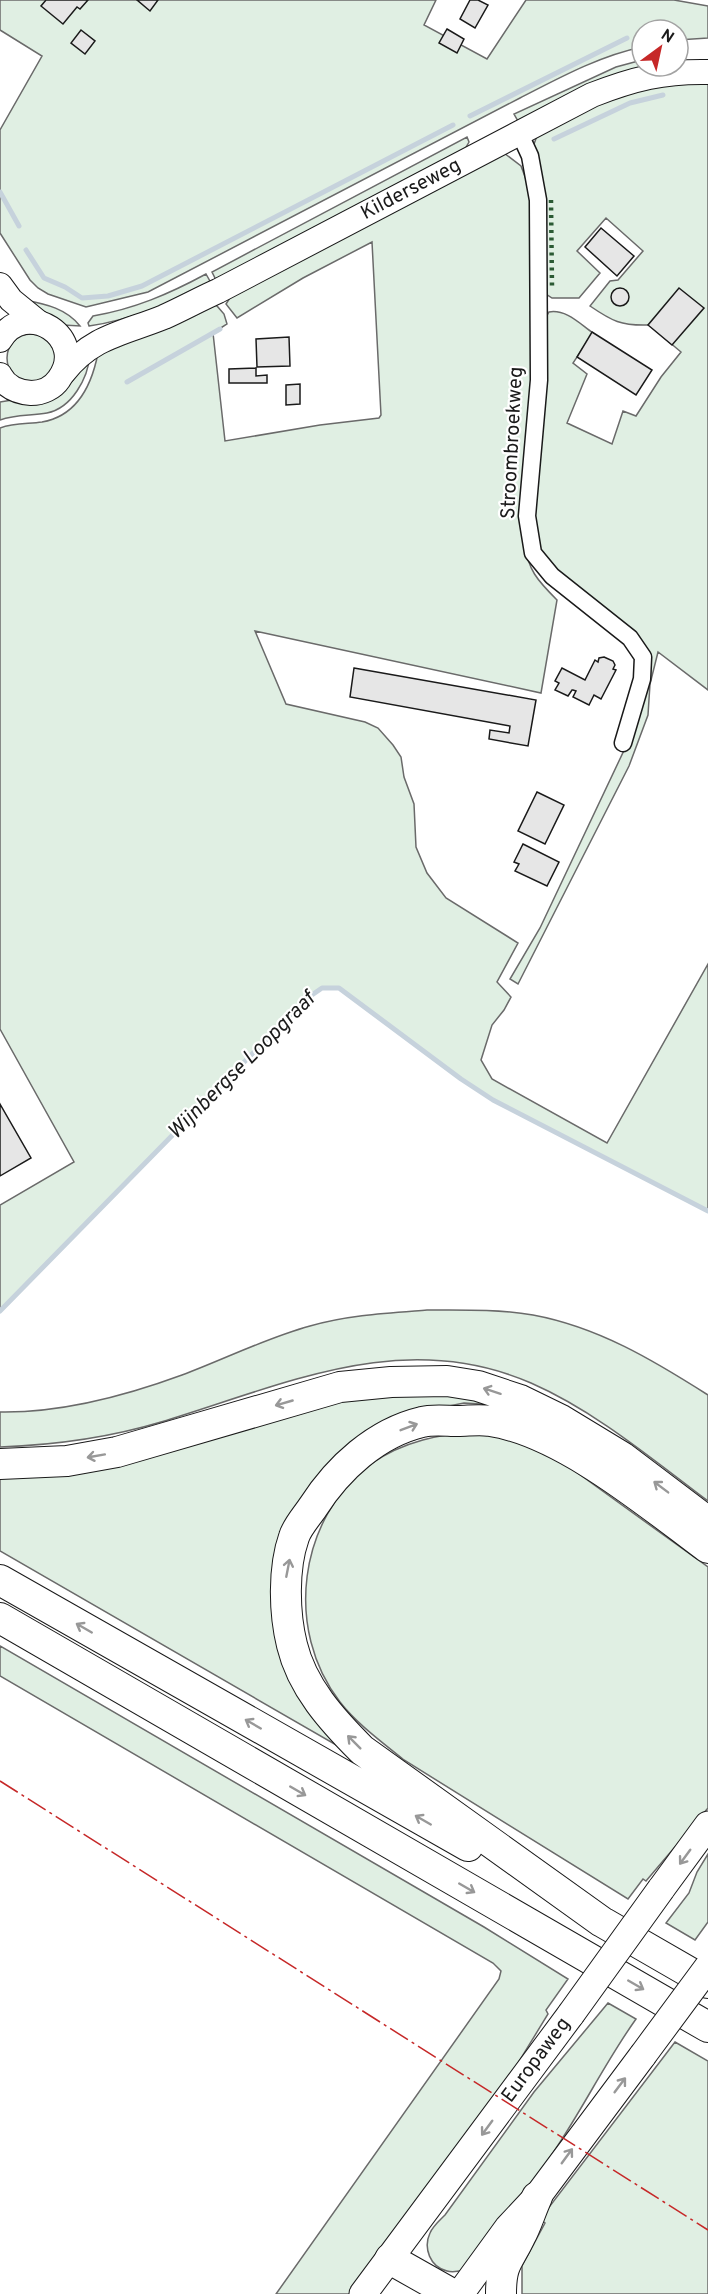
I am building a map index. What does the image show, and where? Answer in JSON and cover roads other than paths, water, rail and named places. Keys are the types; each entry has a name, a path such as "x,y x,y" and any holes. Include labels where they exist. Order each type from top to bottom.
{"highway":[{"path":"0,1464 67,1461 117,1452 340,1387 391,1382 447,1381 478,1386 520,1400 561,1420 622,1457 708,1522"},
{"path":"602,1922 362,1750 329,1717 302,1674 292,1645 285,1585 294,1536 326,1487 364,1449 384,1437 423,1422 489,1421 538,1434 587,1462 708,1548"},
{"path":"0,1580 708,1983"},
{"path":"0,1618 708,2026"},
{"path":"501,2294 501,2274 506,2260 520,2238 537,2197"},
{"path":"390,2259 425,2294"},
{"path":"390,2259 452,2294"}],"main road":[{"name":"Europaweg","path":"363,2294 572,2014 708,1825"},
{"path":"460,2294 508,2228 537,2197 708,1967"}],"street":[{"name":"Kilderseweg","path":"12,394 47,390 87,349 120,331 162,317 218,291 592,95 628,81 660,74 708,72"},
{"name":"Stroombroekweg","path":"519,132 530,156 538,200 539,380 527,516 533,553 552,576 630,638 643,657 642,679 623,743"},
{"path":"0,285 11,300 60,336 66,348 67,360 64,372"},
{"path":"1,333 25,322 38,322"},
{"name":"Kilderseweg","path":"60,336 120,331"},
{"path":"0,375 12,388 12,394"}],"waterway":[{"path":"470,116 627,38"},
{"path":"554,139 630,103 663,95"},
{"path":"26,250 44,278 65,287 82,298 108,296 142,286 453,125"},
{"path":"0,192 19,226"},
{"path":"127,382 220,329"},
{"name":"Wijnbergse Loopgraaf","path":"0,1311 306,999 322,988 339,988 461,1079 493,1100 708,1211"}]}
